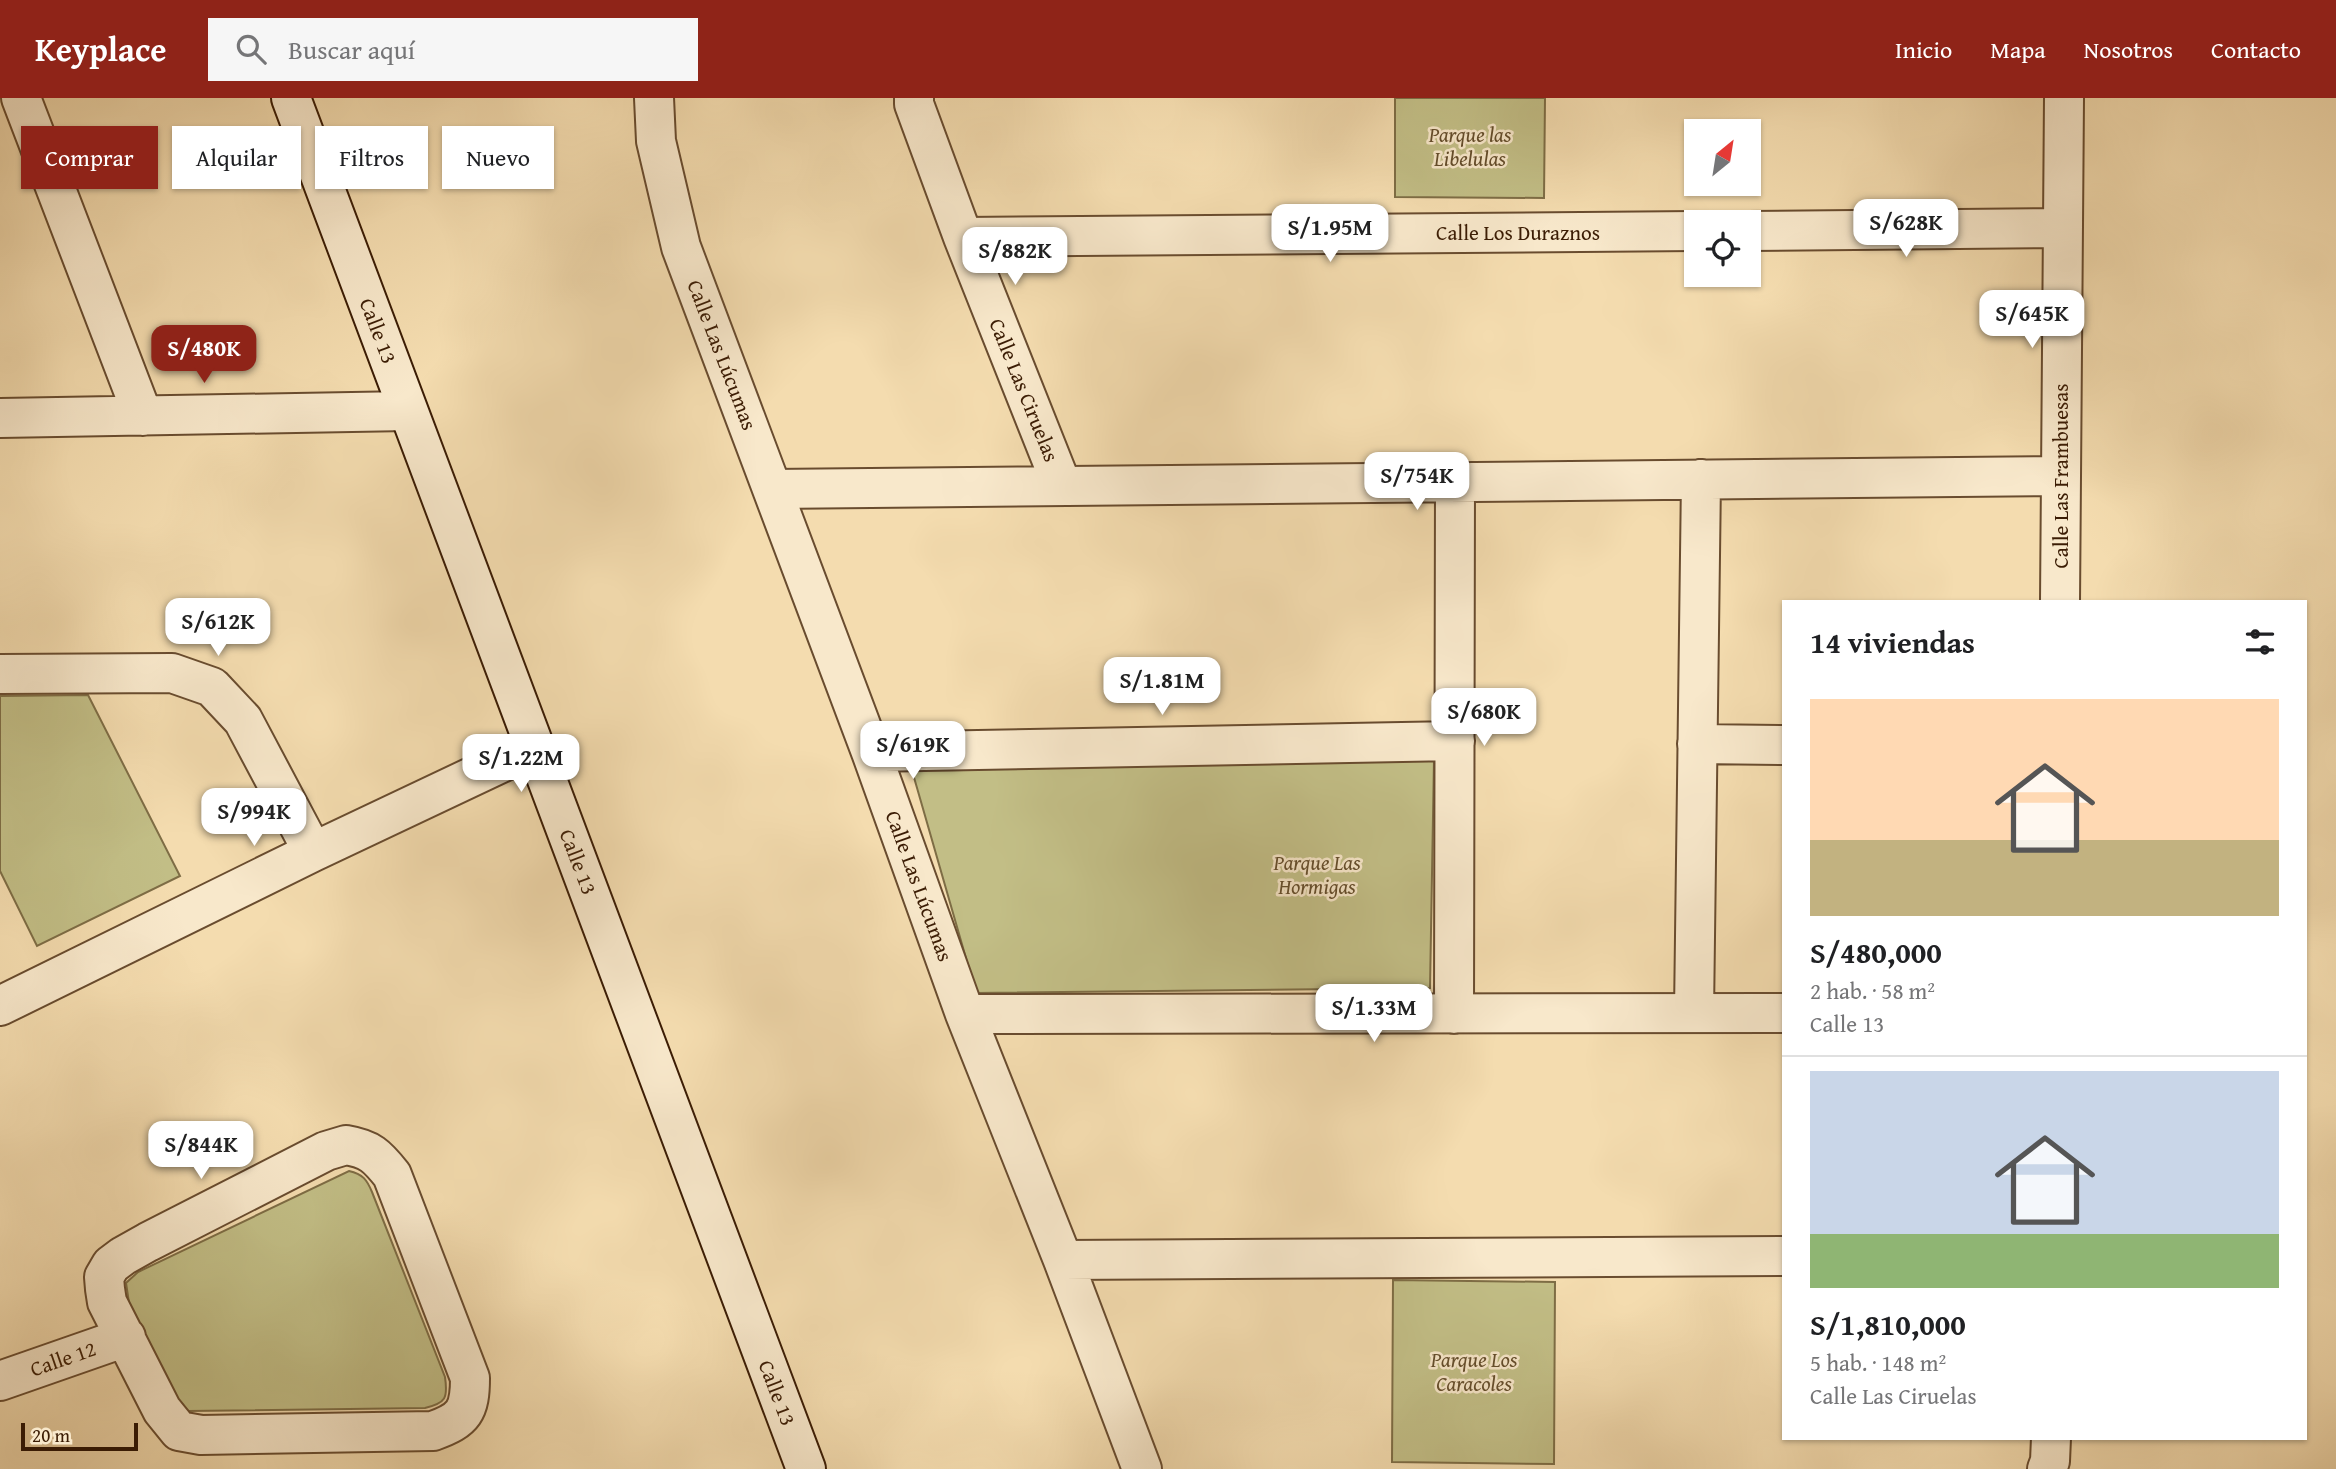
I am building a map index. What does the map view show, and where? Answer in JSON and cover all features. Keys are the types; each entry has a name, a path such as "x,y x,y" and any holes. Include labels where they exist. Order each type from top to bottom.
{"street":[{"path":"21,98 143,416"},
{"name":"Calle 13","path":"291,98 806,1469"},
{"name":"Calle Las Lúcumas","path":"653,98 656,141 681,247 871,752 965,1014 1063,1260 1142,1469"},
{"name":"Calle Las Ciruelas","path":"914,98 963,237 1062,486"},
{"name":"Calle Las Frambuesas","path":"2060,600 2064,98"},
{"path":"1761,231 2063,229"},
{"name":"Calle Los Duraznos","path":"963,237 1684,231"},
{"path":"0,418 408,411"},
{"path":"772,489 2061,476"},
{"path":"1694,1013 1701,479"},
{"path":"1454,1014 1455,482"},
{"path":"0,674 172,673 212,687 243,720 313,852"},
{"path":"871,752 1455,741"},
{"path":"1697,744 1782,745"},
{"path":"0,1006 313,852 535,747"},
{"path":"965,1014 1782,1013"},
{"path":"346,1146 364,1148 380,1159 392,1175 470,1378 470,1399 465,1413 452,1425 433,1431 189,1434 179,1431 166,1416 126,1337 107,1302 104,1277 111,1265 139,1247 326,1150 346,1146"},
{"path":"1063,1260 1782,1256"},
{"name":"Calle 12","path":"0,1381 126,1337"},
{"path":"2047,1469 2051,1440"}],"green space":[{"name":"Parque las Libelulas","path":"1395,98 1545,98 1544,198 1395,197"},
{"path":"88,695 180,876 37,946 0,871 0,696"},
{"name":"Parque Las Hormigas","path":"1434,760 1430,988 976,993 911,767"},
{"path":"349,1171 364,1178 372,1192 445,1377 444,1398 441,1402 425,1408 188,1411 178,1401 129,1303 126,1283 138,1272"},
{"name":"Parque Los Caracoles","path":"1393,1280 1555,1282 1554,1464 1392,1462"}]}
